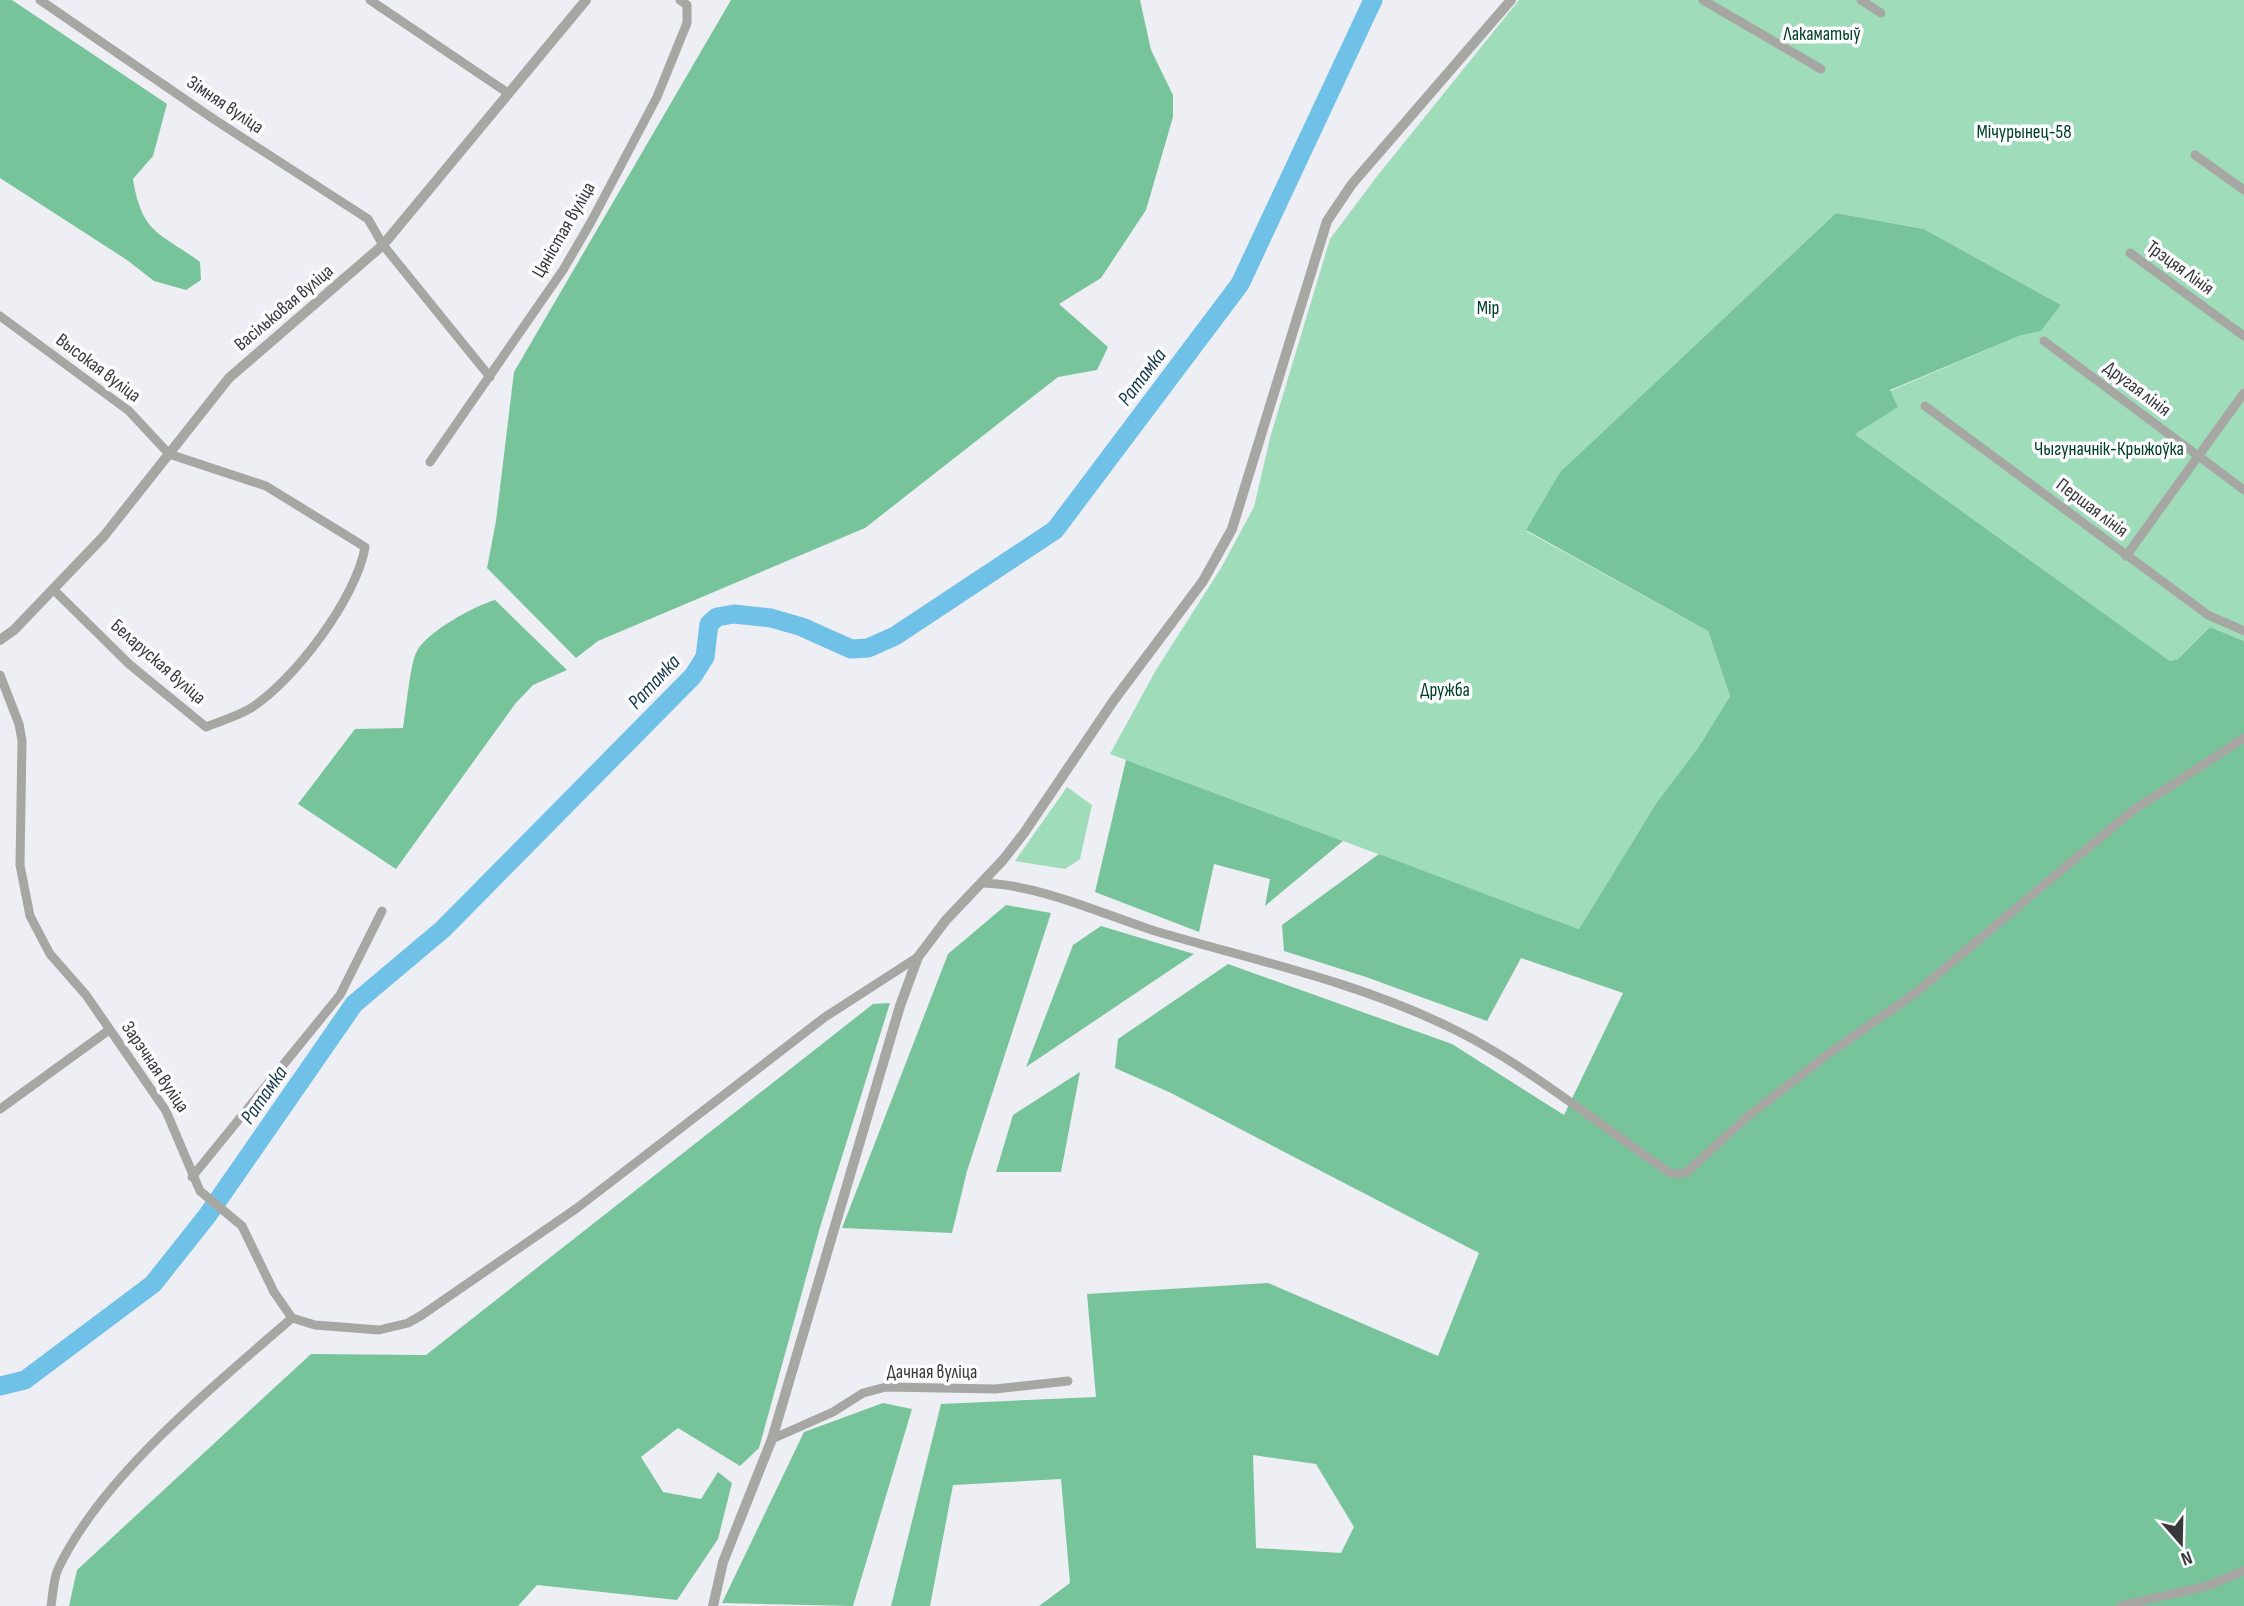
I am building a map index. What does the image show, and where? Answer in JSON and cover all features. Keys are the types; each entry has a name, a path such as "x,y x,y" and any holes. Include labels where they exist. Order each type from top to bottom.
{"street":[{"name":"Зімняя вуліца","path":"40,0 215,120 368,219 383,245 490,377"},
{"path":"370,0 508,93"},
{"name":"Васільковая вуліца","path":"0,640 54,590 104,536 229,378 383,245 586,0"},
{"name":"Цяністая вуліца","path":"430,462 563,271 657,97 687,23 687,5 680,0"},
{"path":"713,1606 723,1562 772,1440 900,1006 918,957 946,920 982,883 1024,833 1114,700 1216,561 1232,529 1315,252 1338,203 1511,0"},
{"path":"1703,0 1821,69"},
{"path":"1861,0 1881,13"},
{"path":"2194,155 2244,190"},
{"name":"Трэцяя Лінія","path":"2130,253 2244,336"},
{"name":"Высокая вуліца","path":"0,316 129,411 169,454"},
{"name":"Другая лінія","path":"2044,341 2244,489"},
{"path":"2126,556 2244,393"},
{"name":"Першая лінія","path":"1924,406 2208,615 2244,631"},
{"name":"Беларуская вуліца","path":"54,590 129,664 206,727 251,708 295,669 337,613 362,567 365,548 266,486 169,454"},
{"name":"Зарэчная вуліца","path":"0,675 19,724 22,741 20,866 30,916 50,954 86,995 166,1111 200,1191 229,1214 250,1237 274,1292 292,1318"},
{"path":"982,883 1011,886 1084,906 1246,958 1343,983 1393,1001 1450,1027 1540,1082 1672,1174 1686,1173 1746,1117 1831,1052 1914,994 2132,811 2244,738"},
{"path":"192,1177 340,995 382,911"},
{"path":"51,1606 57,1571 119,1481 196,1402 292,1318 315,1325 379,1330 408,1323 422,1315 577,1208 825,1017 918,957"},
{"path":"0,1109 109,1030"},
{"name":"Дачная вуліца","path":"772,1440 863,1393 886,1387 995,1389 1068,1381"},
{"path":"2121,1606 2207,1586 2244,1571"}],"green space":[{"path":"0,0 12,0 167,104 153,156 133,179 137,197 148,222 164,237 200,262 201,280 186,290 154,281 127,260 0,178"},
{"path":"731,0 1140,0 1151,50 1173,95 1173,117 1146,210 1101,278 1059,304 1108,347 1097,370 1058,377 865,528 598,641 576,658 487,568 496,521 514,372"},
{"path":"1519,0 2244,0 2244,641 2210,627 2178,659 2170,661 1854,433 1898,407 1890,391 2019,336 2041,331 2061,305 1924,229 1836,213 1560,472 1526,531 1708,631 1730,696 1698,748 1657,802 1579,929 1110,754 1156,670 1221,568 1254,507 1270,438 1330,239"},
{"path":"1836,213 1924,229 2061,305 2041,331 2019,336 1890,390 1898,407 1855,434 2170,661 2178,659 2210,627 2244,641 2244,1606 1039,1606 1070,1583 1061,1479 953,1485 930,1606 891,1606 941,1404 1096,1397 1087,1294 1268,1283 1438,1356 1479,1253 1171,1093 1115,1068 1118,1039 1228,964 1452,1044 1564,1115 1623,993 1521,958 1487,1021 1366,977 1284,951 1282,925 1379,854 1579,929 1657,802 1698,748 1730,696 1708,631 1526,530 1560,472","holes":["1253,1455 1316,1464 1354,1527 1341,1553 1256,1548"]},
{"path":"495,600 567,670 533,685 515,704 396,869 298,804 355,729 403,728 410,676 417,651 422,644 452,621"},
{"path":"1126,760 1343,841 1265,906 1270,879 1214,864 1199,932 1095,892"},
{"path":"1067,787 1092,805 1080,859 1065,869 1015,861"},
{"path":"1006,905 1051,913 967,1171 952,1233 842,1228 948,954"},
{"path":"1101,926 1194,954 1026,1067 1073,945"},
{"path":"890,1003 820,1227 759,1448 740,1466 678,1428 641,1457 663,1492 701,1499 718,1472 732,1483 718,1539 677,1600 537,1585 518,1606 69,1606 77,1570 311,1354 426,1355 873,1004"},
{"path":"1080,1072 1061,1172 996,1172 1013,1115"},
{"path":"883,1403 912,1409 853,1606 722,1603 804,1432"}],"waterway":[{"name":"Ратамка","path":"0,1386 25,1380 153,1284 207,1216 354,1004 443,929 693,676 705,657 709,624 717,617 734,614 771,618 802,627 851,649 868,648 895,636 1055,530 1240,284 1373,0"}],"park label":[{"name":"Лакаматыў","path":"1822,34"},
{"name":"Мічурынец-58","path":"2024,132"},
{"name":"Мір","path":"1488,308"},
{"name":"Чыгуначнік-Крыжоўка","path":"2109,449"},
{"name":"Дружба","path":"1445,690"}]}
